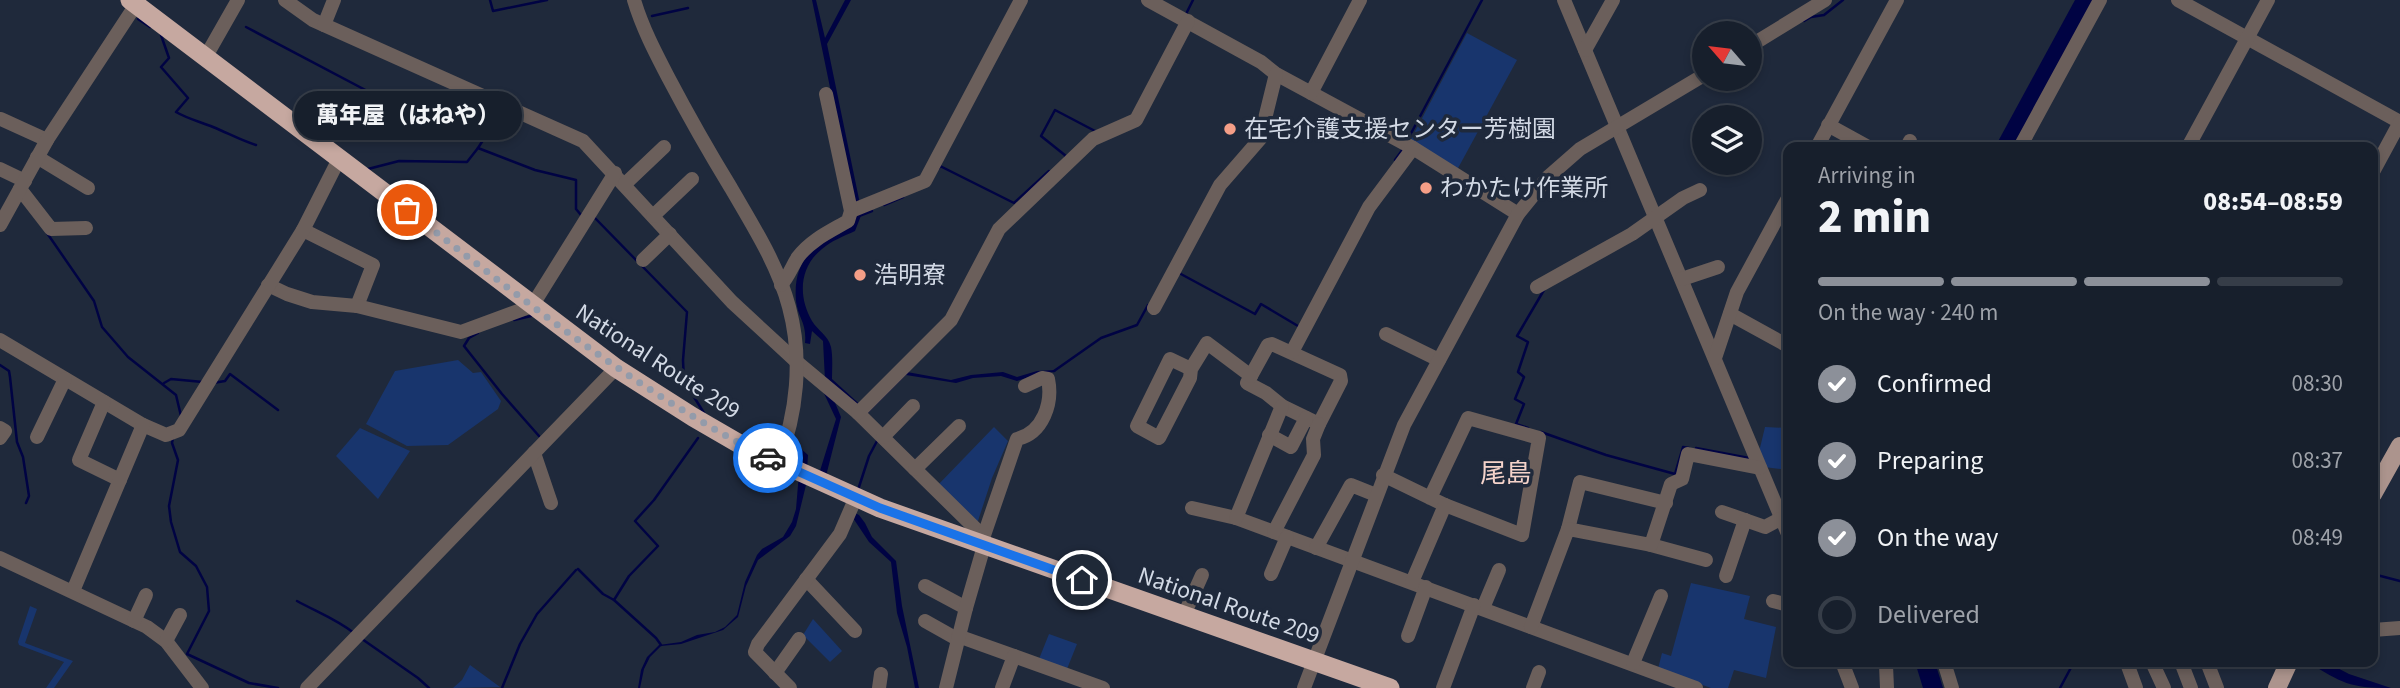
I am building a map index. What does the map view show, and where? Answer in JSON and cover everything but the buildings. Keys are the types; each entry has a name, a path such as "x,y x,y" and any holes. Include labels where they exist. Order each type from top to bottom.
{"highway":[{"name":"National Route 209","path":"135,2 532,306 616,368 693,418 778,463 856,497 1390,688"}],"main road":[{"path":"2378,485 2400,446"},
{"path":"2277,688 2287,667"}],"street":[{"path":"205,58 238,0"},
{"path":"285,0 313,20 583,141 732,302 858,413 983,542"},
{"path":"324,25 334,0"},
{"path":"634,0 649,39 678,96 759,237 789,307 797,362 795,398 778,463"},
{"path":"851,211 925,181 1021,0"},
{"path":"1148,0 1261,62 1276,74 1413,148 1518,214"},
{"path":"1311,93 1360,0"},
{"path":"1564,0 1782,518 1765,527 1722,512"},
{"path":"1585,50 1613,0"},
{"path":"1762,39 1825,0"},
{"path":"1820,142 1897,0"},
{"path":"2023,142 2100,0"},
{"path":"2178,0 2400,122 2378,163"},
{"path":"2191,142 2269,0"},
{"path":"0,225 47,140 135,2"},
{"path":"858,413 951,320 999,229 1093,139 1136,121 1188,21"},
{"path":"1154,308 1220,185 1260,139 1276,74"},
{"path":"1304,688 1404,425 1518,214 1548,177 1572,156 1692,82"},
{"path":"781,285 790,276 796,260 810,243 848,221 851,211 826,94"},
{"path":"1,119 47,140"},
{"path":"1828,125 1859,142"},
{"path":"268,285 312,302 357,306 461,332 532,306 620,179 664,147"},
{"path":"1292,352 1369,207 1413,148"},
{"path":"37,158 88,188"},
{"path":"0,340 142,425 166,435 179,430 303,230 339,159"},
{"path":"0,169 23,185 51,229 86,228"},
{"path":"653,216 692,179"},
{"path":"1537,287 1632,234 1683,198 1700,190"},
{"path":"1715,358 1737,292 1783,207"},
{"path":"303,230 373,265 357,306"},
{"path":"643,260 670,234"},
{"path":"1682,279 1718,267"},
{"path":"1730,314 1783,343"},
{"path":"1385,334 1439,360"},
{"path":"1191,369 1170,359 1137,426 1159,438 1190,377 1191,369 1207,343 1251,376"},
{"path":"1269,435 1291,447 1312,421 1342,381 1340,375 1292,352 1268,345 1247,383 1312,421"},
{"path":"307,688 616,368"},
{"path":"946,688 983,542 1017,439 1033,432 1049,404 1048,379 1042,378 1025,386"},
{"path":"37,437 65,379"},
{"path":"104,402 79,460 120,480"},
{"path":"1236,517 1282,405"},
{"path":"883,437 914,406"},
{"path":"1383,475 1444,505 1522,535 1539,438 1468,418 1430,498"},
{"path":"1271,574 1280,535 1314,455 1312,421"},
{"path":"72,591 142,425"},
{"path":"915,469 959,426"},
{"path":"0,428 5,431 0,438"},
{"path":"534,453 551,503"},
{"path":"1651,545 1671,484 1682,479 1688,454 1760,468"},
{"path":"1531,627 1568,529 1580,482 1666,503"},
{"path":"1316,548 1351,485 1376,495"},
{"path":"790,688 755,652 758,644 839,534 856,497"},
{"path":"1408,636 1419,585 1444,505"},
{"path":"1192,508 1236,517 1696,688"},
{"path":"1726,576 1745,520"},
{"path":"1568,529 1651,545 1706,560"},
{"path":"0,558 147,627 166,641 202,688"},
{"path":"1443,688 1478,607 1499,570"},
{"path":"1184,615 1202,575"},
{"path":"806,579 855,631"},
{"path":"925,586 966,608"},
{"path":"134,621 146,595"},
{"path":"1633,663 1661,596"},
{"path":"1773,601 1783,604"},
{"path":"166,641 180,615"},
{"path":"925,621 958,638 1014,656 1081,684 1103,688"},
{"path":"2378,630 2400,628"},
{"path":"775,673 799,639"},
{"path":"1002,688 1014,656"},
{"path":"1844,667 1852,688"},
{"path":"1886,667 1887,688"},
{"path":"1946,667 1952,688"},
{"path":"2128,667 2136,688"},
{"path":"2154,667 2164,688"},
{"path":"2183,667 2191,688"},
{"path":"2209,667 2217,688"},
{"path":"1533,688 1539,672"},
{"path":"1653,688 1658,673"}],"shaded area":[{"path":"812,0 816,0 825,38 845,0 851,0 827,44 860,204 854,204"},
{"path":"2075,0 2094,0 2017,142 1998,142"},
{"path":"1467,33 1517,60 1457,170 1410,141"},
{"path":"862,213 855,231 829,244 814,256 805,273 803,292 807,312 831,347 832,379 866,410 907,372 951,380 1003,372 1017,377 1037,371 1056,370 1017,381 1001,376 973,378 956,383 906,375 867,414 831,393 841,417 827,472 829,480 819,474 836,419 821,387 825,380 823,341 812,331 810,344 805,343 805,330 796,301 796,285 804,260 812,250"},
{"path":"458,360 473,373 481,372 501,401 498,409 448,445 407,446 366,424 395,371"},
{"path":"994,427 1008,441 977,524 937,486"},
{"path":"1765,427 1783,428 1781,469 1764,467 1759,452"},
{"path":"360,428 410,451 378,499 336,456"},
{"path":"800,448 808,455 806,485 796,526 790,536 758,560 746,586 738,617 723,630 681,644 661,646 650,657 638,688 641,670 647,657 659,645 715,632 725,627 737,615 745,582 757,555 783,537 792,522 796,509 800,461 795,451"},
{"path":"855,513 865,523 872,537 896,561 902,606 919,688 915,688 897,613 891,562 869,542 853,518"},
{"path":"1691,583 1750,596 1744,619 1776,627 1766,678 1734,670 1728,688 1711,688 1658,669 1662,653 1671,656"},
{"path":"30,606 37,609 25,643 73,661 54,688 46,688 64,662 19,645 18,642"},
{"path":"813,619 842,651 830,662 803,635"},
{"path":"1049,634 1077,644 1067,669 1039,659"},
{"path":"470,665 500,687 453,688 462,680"},
{"path":"1917,667 1937,667 1943,688 1923,688"},
{"path":"2316,667 2336,667 2391,688 2355,685"}],"waterway":[{"path":"490,0 493,11 547,0"},
{"path":"1186,14 1193,0"},
{"path":"1408,139 1482,0"},
{"path":"1804,21 1824,15 1843,0"},
{"path":"652,16 688,8"},
{"path":"138,19 150,27"},
{"path":"246,27 373,94 485,137 478,148 535,170 576,180 576,209 581,215 584,214"},
{"path":"161,35 169,58 161,67 188,98 176,112 256,145"},
{"path":"1065,157 1041,136 1055,110 1095,131"},
{"path":"368,169 399,161 467,162 478,148"},
{"path":"1395,160 1403,149"},
{"path":"939,168 940,166 1014,203 1049,171"},
{"path":"884,205 903,197"},
{"path":"859,216 872,211"},
{"path":"593,216 637,261"},
{"path":"47,233 94,301 102,327 128,357 176,395 181,416"},
{"path":"642,266 687,312 684,381 704,413"},
{"path":"1179,273 1255,314 1261,304 1298,326"},
{"path":"1528,428 1516,424 1524,404 1515,399 1524,377 1518,372 1528,342 1517,336 1544,290"},
{"path":"1054,371 1101,338 1137,325 1148,305"},
{"path":"514,320 531,316"},
{"path":"478,333 469,338 464,346 539,436"},
{"path":"0,365 9,371 17,442 23,457 29,496 26,503"},
{"path":"213,383 225,381 230,374 278,410"},
{"path":"164,383 171,379 203,382"},
{"path":"1541,432 1606,455 1675,474 1683,447 1689,448"},
{"path":"173,438 178,460 169,506 171,522 180,552 196,566 207,587 209,611 187,654 249,683 278,688"},
{"path":"578,569 603,594 614,600 629,576 658,546 635,521 654,500 698,438"},
{"path":"858,490 877,441"},
{"path":"1696,448 1749,458"},
{"path":"502,688 520,644 537,614 576,570"},
{"path":"2378,575 2400,581"},
{"path":"614,600 661,645"},
{"path":"297,601 354,633"},
{"path":"362,639 429,688"},
{"path":"2060,688 2071,667"}],"way so far":[{"path":"407,210 616,368 693,418 768,458"}],"place":[{"name":"在宅介護支援センター芳樹園","path":"1230,129"},
{"name":"わかたけ作業所","path":"1426,188"},
{"name":"萬年屋（はねや）","path":"407,210"},
{"name":"浩明寮","path":"860,275"}],"district":[{"name":"尾島","path":"1506,473"}],"route":[{"path":"768,458 880,508 1082,580"}]}
